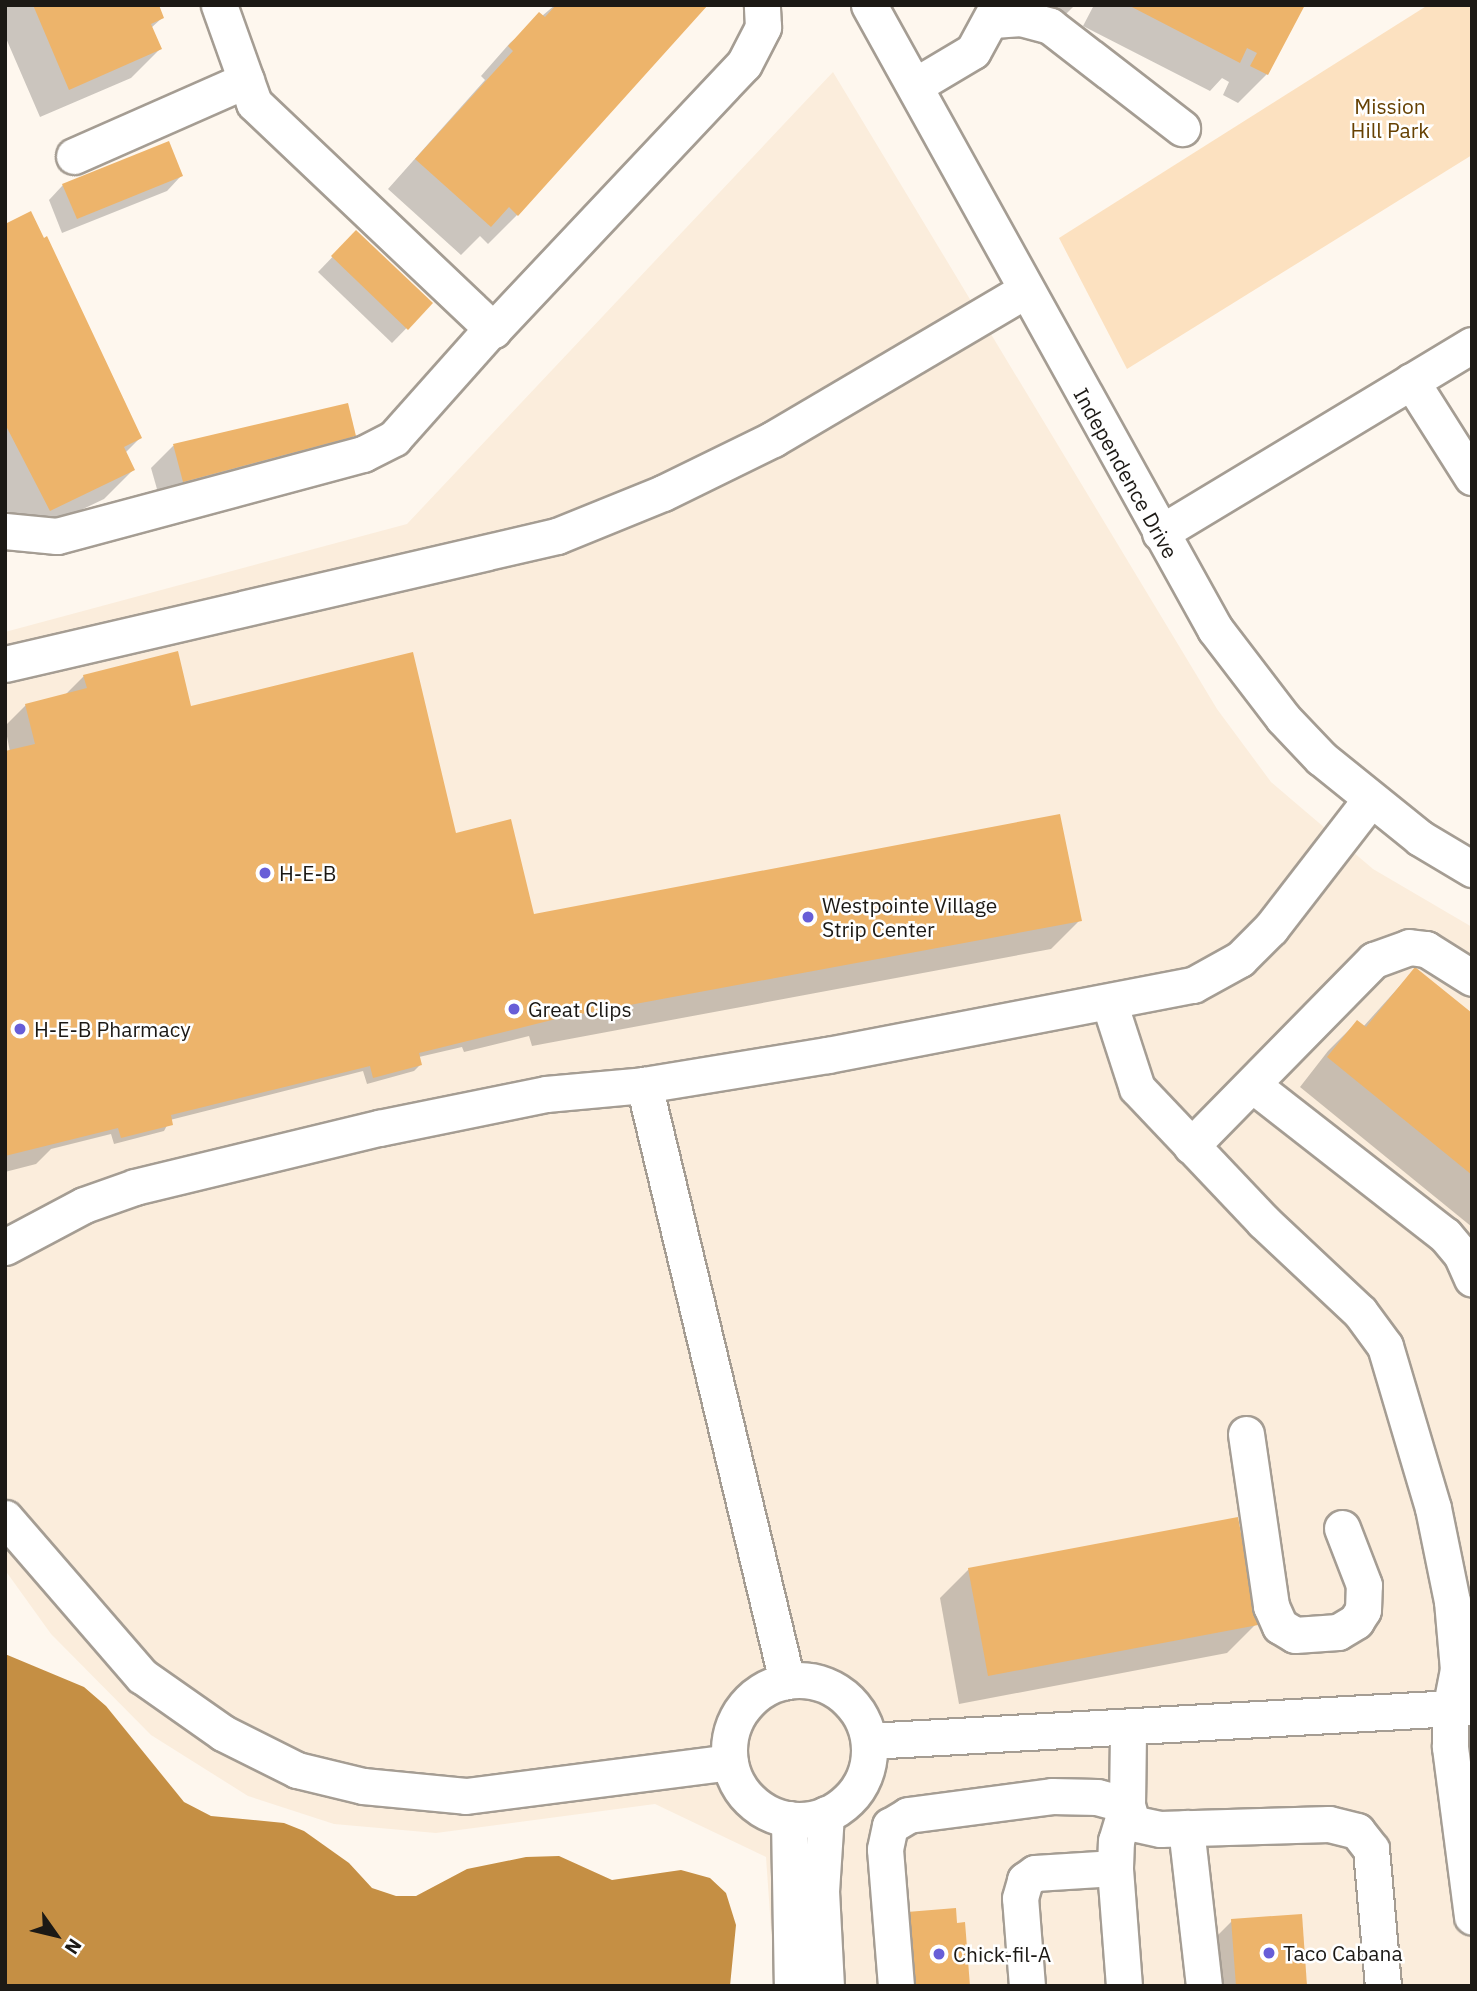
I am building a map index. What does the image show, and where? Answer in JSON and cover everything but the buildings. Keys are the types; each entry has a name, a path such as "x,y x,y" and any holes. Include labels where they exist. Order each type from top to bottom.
{"street":[{"path":"219,5 254,103 491,329"},
{"path":"5,531 57,536 363,454 394,438 491,329 744,64 763,27 762,5"},
{"name":"Independence Drive","path":"869,5 916,85 1024,291 1215,629 1247,674 1321,758 1370,800 1472,869"},
{"path":"916,85 972,51 995,13 1050,26 1182,128"},
{"path":"74,156 246,80"},
{"path":"5,664 557,536 721,466 1024,291"},
{"path":"1160,533 1472,345"},
{"path":"1411,381 1472,477"},
{"path":"6,1244 84,1205 135,1187 379,1128 545,1094 644,1084 1193,985 1240,958 1287,910 1370,800"},
{"path":"1191,1146 1254,1086 1364,968 1389,952 1409,947 1426,949 1472,978"},
{"path":"1110,1002 1137,1088 1381,1338 1409,1417 1445,1560 1458,1657 1461,1708 1450,1747 1472,1917"},
{"path":"644,1084 787,1681"},
{"path":"1254,1086 1445,1235 1461,1254 1472,1279"},
{"path":"1246,1434 1271,1606 1280,1626 1295,1635 1338,1632 1356,1622 1363,1610 1364,1585 1342,1528"},
{"path":"5,1518 142,1676 223,1733 297,1770 363,1786 466,1796 730,1762"},
{"path":"812,1680 833,1688 851,1702 869,1741 860,1785 845,1802 826,1814 789,1819 769,1813 751,1800 730,1762 730,1740 737,1718 750,1700 768,1686 787,1681 812,1680"},
{"path":"869,1741 1128,1729 1461,1708"},
{"path":"1128,1729 1127,1805 1132,1823 1186,1828 1329,1824 1357,1831 1371,1849 1382,1986"},
{"path":"896,1986 884,1841 895,1821 908,1815 1052,1796 1097,1797 1127,1805"},
{"path":"1124,1986 1115,1841 1127,1805"},
{"path":"826,1814 821,1891 826,1986"},
{"path":"789,1819 792,1986"},
{"path":"1186,1828 1204,1986"},
{"path":"1027,1986 1020,1898 1025,1880 1041,1872 1115,1868"}],"shaded area":[{"path":"833,72 1217,709 1271,782 1373,869 1472,927 1472,1986 775,1986 766,1857 655,1804 436,1833 334,1824 248,1796 151,1735 51,1634 5,1570 5,632 407,524"},
{"path":"5,1654 84,1687 106,1706 184,1802 211,1816 284,1823 304,1831 349,1863 372,1888 396,1896 416,1896 467,1869 526,1857 559,1856 612,1880 681,1870 710,1878 726,1893 736,1925 730,1986 5,1986"}],"green space":[{"name":"Mission Hill Park","path":"1428,5 1472,5 1472,155 1127,369 1059,238"}],"place":[{"name":"H-E-B","path":"265,873"},
{"name":"Westpointe Village Strip Center","path":"808,917"},
{"name":"Great Clips","path":"514,1009"},
{"name":"H-E-B Pharmacy","path":"20,1029"},
{"name":"Taco Cabana","path":"1269,1953"},
{"name":"Chick-fil-A","path":"939,1954"}]}
